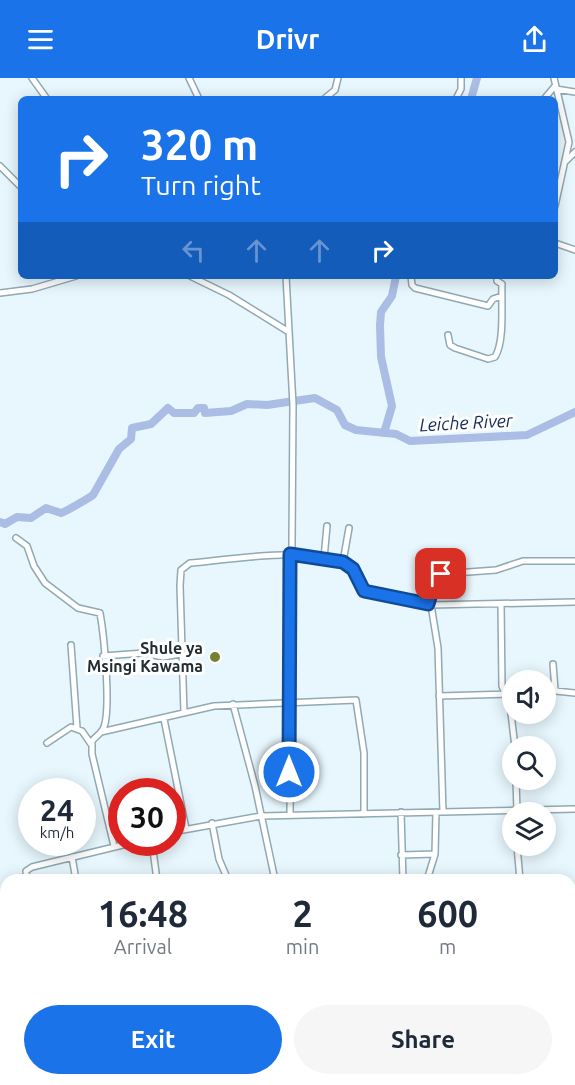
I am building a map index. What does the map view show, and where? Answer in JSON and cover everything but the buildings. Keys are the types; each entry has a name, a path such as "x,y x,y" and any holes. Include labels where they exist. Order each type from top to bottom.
{"street":[{"path":"32,78 45,96"},
{"path":"189,78 198,96"},
{"path":"328,96 335,90 338,78"},
{"path":"458,96 461,89 461,78"},
{"path":"554,78 568,136 558,192"},
{"path":"556,88 575,92"},
{"path":"547,96 556,88"},
{"path":"564,163 575,152"},
{"path":"0,166 18,184"},
{"path":"558,244 575,250"},
{"path":"0,293 32,289 64,279"},
{"path":"195,279 230,295 289,332"},
{"path":"201,283 202,279"},
{"path":"286,279 293,396 290,554 290,815"},
{"path":"411,279 415,288 462,302 488,306 493,299 502,296"},
{"path":"448,335 450,345 455,348 488,358 495,357 501,343 502,284 497,279"},
{"path":"324,558 327,526"},
{"path":"343,562 349,528"},
{"path":"16,538 27,546 34,566 45,582 78,608 100,613 105,720 101,732 91,744"},
{"path":"184,713 180,586 181,570 185,565 290,554 343,562 353,569 364,591 430,605 575,602"},
{"path":"429,874 435,854 440,812 436,632 430,605 435,579 441,574 496,570 523,561 575,561"},
{"path":"501,604 502,680"},
{"path":"71,645 77,728"},
{"path":"103,656 144,654 163,657 181,654"},
{"path":"553,664 553,670"},
{"path":"556,690 575,693"},
{"path":"439,696 502,695"},
{"path":"101,732 233,704 356,700 364,753 364,814"},
{"path":"233,704 274,874"},
{"path":"164,719 176,778"},
{"path":"47,742 65,729 77,728 84,733 91,744 108,819"},
{"path":"556,810 575,809"},
{"path":"401,812 403,874"},
{"path":"186,829 261,816 502,812"},
{"path":"212,823 219,859 225,874"},
{"path":"26,874 26,871 30,868 108,848"},
{"path":"401,855 435,854"},
{"path":"154,856 157,874"},
{"path":"518,856 519,874"},
{"path":"72,857 75,874"}],"waterway":[{"path":"472,96 477,78"},
{"path":"384,433 392,406 381,357 380,325 381,312 392,296 395,279"},
{"name":"Leiche River","path":"0,522 5,524 17,517 31,518 46,508 61,513 93,495 119,449 131,439 132,428 151,424 168,408 174,413 194,413 198,408 204,408 205,413 231,411 247,404 267,405 315,398 337,410 345,425 356,430 396,434 410,441 527,435 575,412"}],"place":[{"name":"Shule ya Msingi Kawama","path":"215,657"}],"route":[{"path":"289,772 290,554 343,562 353,569 364,591 428,604 435,579 441,574"}]}
